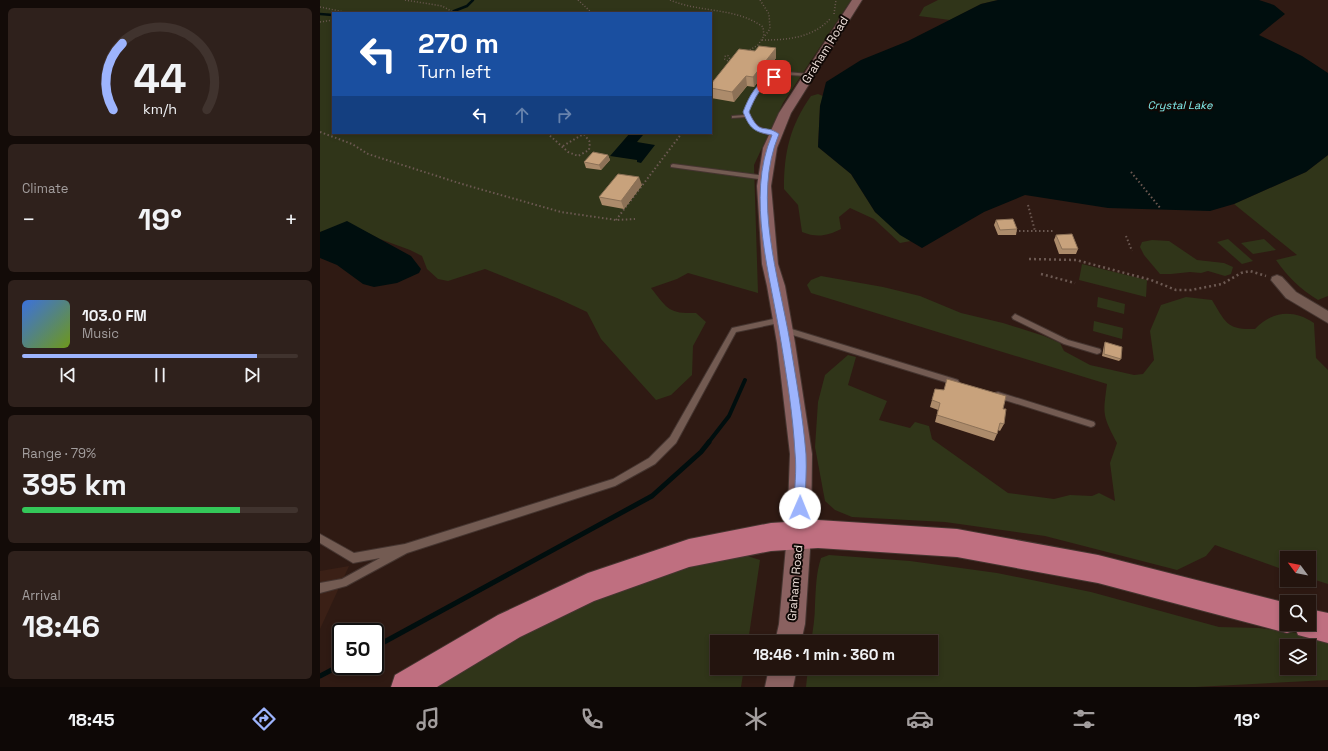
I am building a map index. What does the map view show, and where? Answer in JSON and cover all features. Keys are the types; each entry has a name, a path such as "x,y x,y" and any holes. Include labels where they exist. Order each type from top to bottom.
{"highway":[{"path":"407,687 508,626 588,588 689,554 771,537 818,534 957,544 1034,556 1098,569 1280,616"},
{"path":"1316,625 1328,628"}],"main road":[{"name":"Graham Road","path":"790,635 792,624 799,535 801,454 783,325 770,264 764,186 770,148 785,113 857,0"},
{"path":"779,687 782,675"}],"street":[{"path":"1277,280 1291,295 1328,318"}],"lane":[{"path":"776,134 760,131 751,123 746,112 753,95 766,81 782,74 809,75"},
{"path":"734,117 747,116"},
{"path":"673,166 765,178"},
{"path":"1015,317 1066,342 1097,351"},
{"path":"320,538 353,558 405,549 615,482 652,461 673,440 734,330 783,325 965,386"},
{"path":"988,392 1091,424"},
{"path":"320,588 343,584 405,549"}],"path":[{"path":"405,0 442,6 451,12"},
{"path":"578,0 591,12"},
{"path":"670,0 689,7 727,12 754,21 763,28 764,31 762,40"},
{"path":"746,52 762,40 770,28 769,14 760,0"},
{"path":"762,40 797,37 812,33 825,25 831,18 835,10 836,0"},
{"path":"320,8 343,12"},
{"path":"320,22 332,20"},
{"path":"320,132 352,144 368,154 462,184 561,212 616,220 635,219"},
{"path":"548,134 571,155 576,156 585,154 590,147 585,134"},
{"path":"562,146 582,134"},
{"path":"616,220 681,134"},
{"path":"1131,172 1161,209"},
{"path":"641,180 645,181"},
{"path":"1028,204 1035,231"},
{"path":"1014,231 1054,231"},
{"path":"1126,236 1132,251"},
{"path":"1029,259 1076,260 1152,280 1176,290 1191,290 1222,284 1241,273 1250,271 1277,280"},
{"path":"1042,274 1075,283"}],"shaded area":[{"path":"349,566 320,629 320,571"}],"green space":[{"path":"320,0 851,0 783,103 754,165 758,293 688,273 677,279 651,288 669,308 679,312 696,313 706,322 693,346 692,375 671,395 656,400 601,339 587,312 557,298 485,269 448,281 438,279 427,269 422,256 380,239 354,226 320,232"},
{"path":"938,0 998,0 981,4 950,20 919,16 924,7"},
{"path":"818,94 823,96 820,106 818,147 851,174 875,212 911,241 900,243 874,219 850,208 839,217 841,229 817,236 802,232 798,205 784,189 785,163 793,129 798,118 811,96"},
{"path":"1328,155 1328,296 1318,300 1295,282 1276,260 1297,255 1234,204 1306,172"},
{"path":"1228,239 1253,261 1242,264 1217,242"},
{"path":"1264,239 1276,250 1253,254 1241,243"},
{"path":"1152,240 1169,241 1197,260 1224,263 1233,267 1231,274 1225,276 1208,271 1201,273 1190,272 1160,274 1144,255 1140,247 1142,242"},
{"path":"1082,264 1147,280 1146,297 1079,280"},
{"path":"821,276 883,287 920,296 961,313 1003,323 1044,336 1060,343 1064,351 1090,365 1134,375 1143,374 1154,360 1150,331 1161,305 1186,297 1212,300 1228,324 1246,329 1255,329 1268,318 1283,314 1291,314 1306,318 1314,323 1316,358 1328,370 1328,584 1316,580 1316,551 1280,551 1280,568 1215,545 1206,556 1177,570 1045,536 945,522 852,517 835,510 825,501 815,447 818,402 825,375 848,355 856,357 848,385 887,401 879,420 910,428 915,422 929,426 932,439 1008,493 1054,499 1070,495 1092,496 1099,493 1115,501 1110,463 1117,443 1106,420 1104,409 1107,384 811,293 807,285 811,280"},
{"path":"1098,297 1125,304 1124,314 1097,307"},
{"path":"1094,321 1123,328 1122,339 1093,331"},
{"path":"741,554 760,560 749,635 710,635 710,675 743,675 741,687 428,687 506,639 633,582"},
{"path":"829,555 910,561 997,573 1091,592 1219,627 1259,628 1307,634 1328,640 1328,680 1196,687 806,687 807,675 938,675 938,635 812,635 819,564 821,558"}],"water":[{"name":"Crystal Lake","path":"998,0 1259,0 1274,5 1285,14 1259,35 1302,56 1328,73 1328,155 1306,172 1234,204 1210,211 1108,208 1025,195 984,212 922,248 900,235 875,212 851,174 818,147 820,106 826,82 861,60 908,41 981,4"},
{"path":"629,134 643,135 637,142 655,145 641,163 637,162 637,160 610,156"},
{"path":"347,221 411,256 421,269 419,273 397,283 374,287 363,284 337,265 320,258 320,232"}],"building":[{"path":"759,46 776,48 753,77 746,76 732,92 712,88 712,83 739,49 755,51"},
{"path":"593,152 608,155 599,165 584,162"},
{"path":"618,174 639,177 621,201 599,197"},
{"path":"1013,219 1017,229 1000,230 996,220"},
{"path":"1072,234 1078,249 1062,249 1056,235"},
{"path":"1105,342 1122,347 1121,359 1104,354"},
{"path":"947,379 1006,396 1003,409 1006,409 1004,424 1000,423 997,434 937,415 940,403 932,400 935,389 944,390"}],"waterway":[{"path":"452,12 467,6 473,0"},
{"path":"320,14 332,15"},
{"path":"708,443 729,416 745,380"},
{"path":"384,642 652,496 701,452 709,442"},
{"path":"320,676 332,670"}],"route":[{"path":"774,77 766,81 753,95 746,112 751,123 760,131 776,134 770,148 764,186 766,227 770,264 776,286 786,343 801,454 800,508"}]}
